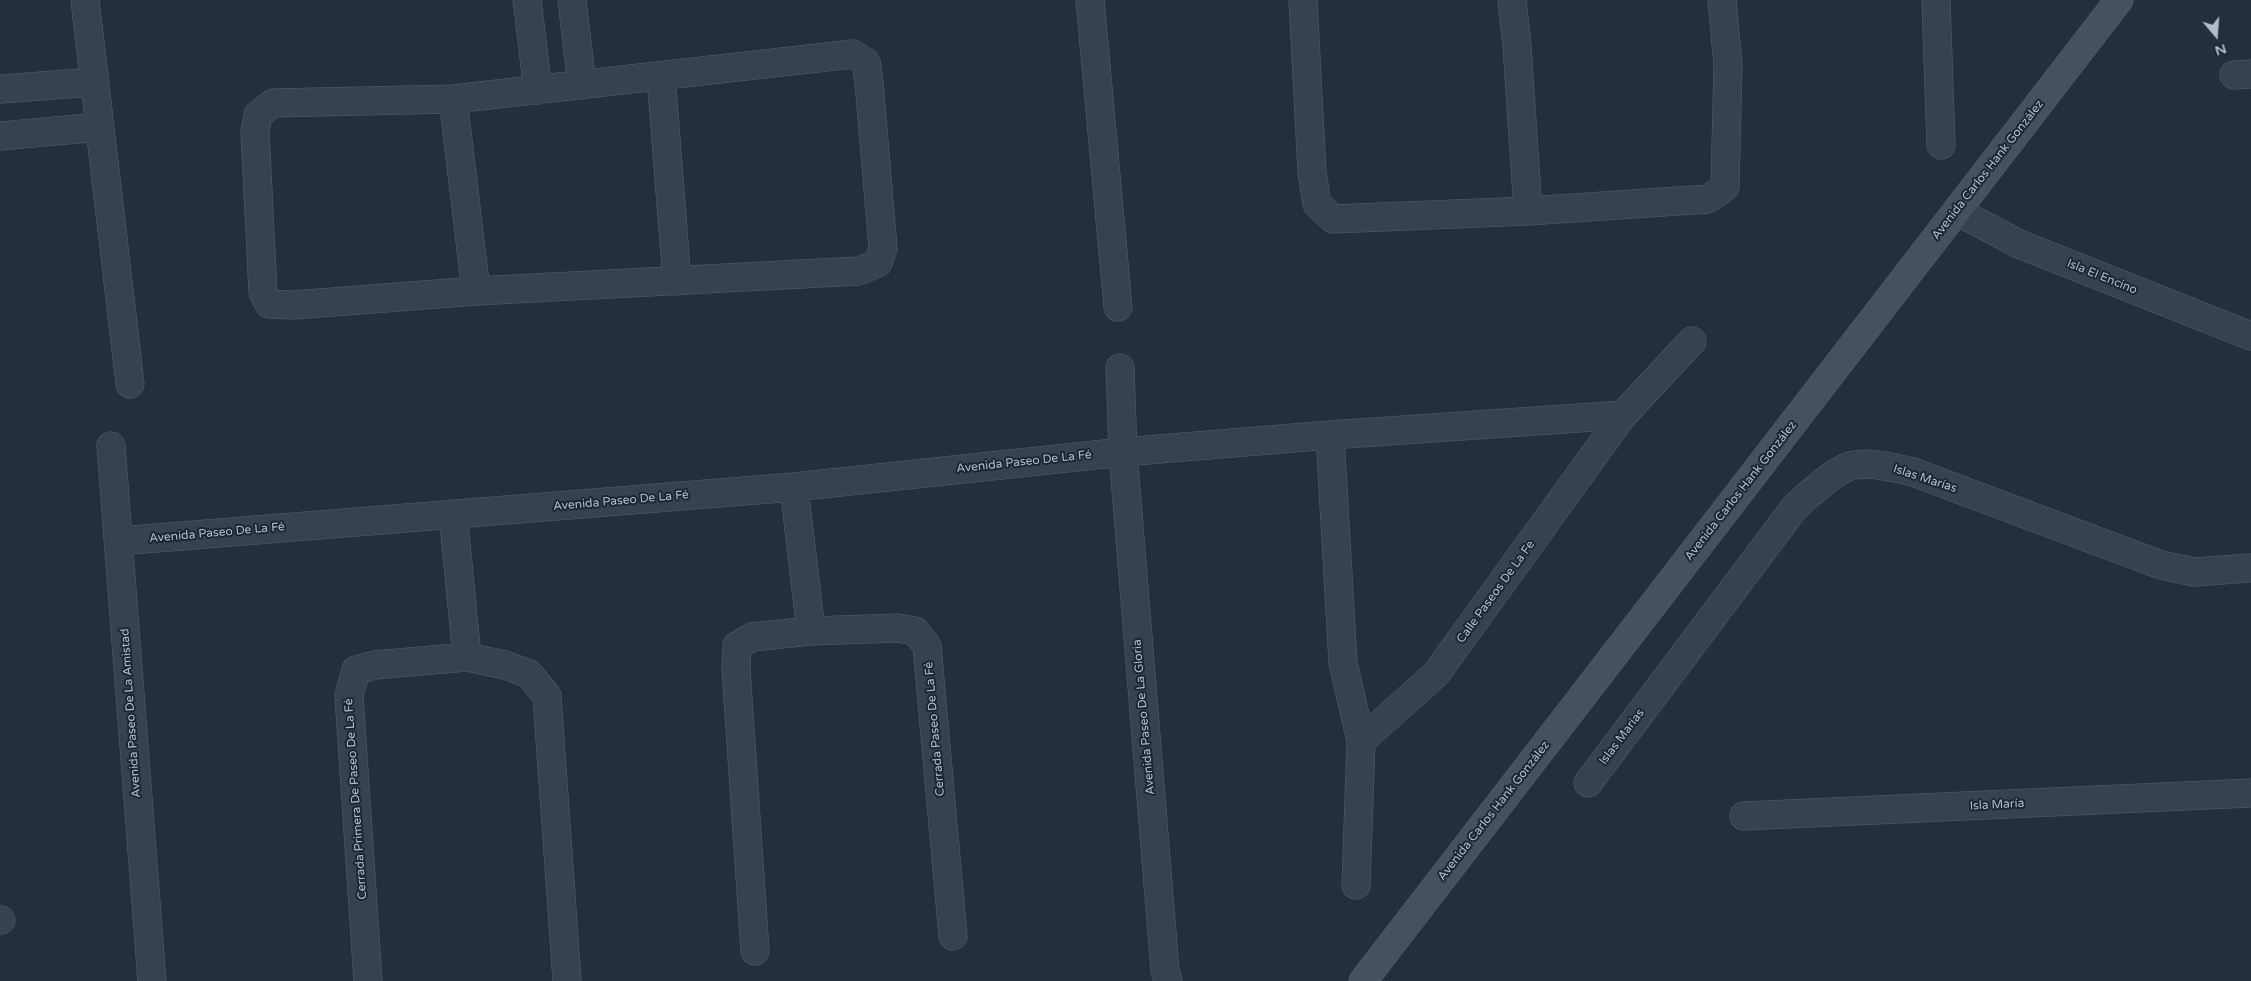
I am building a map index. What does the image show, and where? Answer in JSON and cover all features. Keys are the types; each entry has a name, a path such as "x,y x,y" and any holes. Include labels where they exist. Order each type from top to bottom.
{"main road":[{"name":"Avenida Carlos Hank González","path":"1363,981 2119,0"}],"street":[{"path":"85,0 130,384"},
{"path":"527,0 538,90"},
{"path":"572,0 582,86"},
{"path":"1090,0 1118,307"},
{"path":"1303,0 1312,172 1317,204 1333,219 1528,211 1708,199 1725,186 1728,65 1722,0"},
{"path":"1512,0 1517,46 1528,211"},
{"path":"1937,2 1941,145"},
{"path":"853,54 866,62 883,248 878,263 859,271 476,291 294,305 270,304 263,292 255,132 258,115 273,103 453,99 582,86 853,54"},
{"path":"661,76 677,281"},
{"path":"0,89 94,82"},
{"path":"453,99 476,291"},
{"path":"0,136 99,127"},
{"name":"Isla El Encino","path":"1957,211 2019,244 2251,336"},
{"name":"Calle Paseos De La Fe","path":"1361,741 1436,674 1623,416 1692,341"},
{"name":"Avenida Paseo De La Gloria","path":"1120,368 1122,452 1164,960 1168,981"},
{"path":"1122,452 1330,435 1623,416"},
{"path":"1330,435 1343,663 1361,741 1356,885"},
{"name":"Avenida Paseo De La Amistad","path":"111,446 152,981"},
{"name":"Avenida Paseo De La Fé","path":"118,541 794,487 1122,452"},
{"name":"Islas Marías","path":"1588,783 1795,507 1828,478 1854,465 1882,466 1913,472 2161,565 2194,572 2251,568"},
{"path":"794,487 810,630"},
{"path":"453,514 467,657"},
{"name":"Cerrada Paseo De La Fé","path":"755,951 736,669 737,646 752,638 810,630 898,628 915,631 927,646 953,936"},
{"name":"Cerrada Primera De Paseo De La Fé","path":"368,981 349,696 356,670 375,665 467,657 505,665 529,674 547,696 567,981"},
{"name":"Isla María","path":"1744,816 2251,793"}]}
